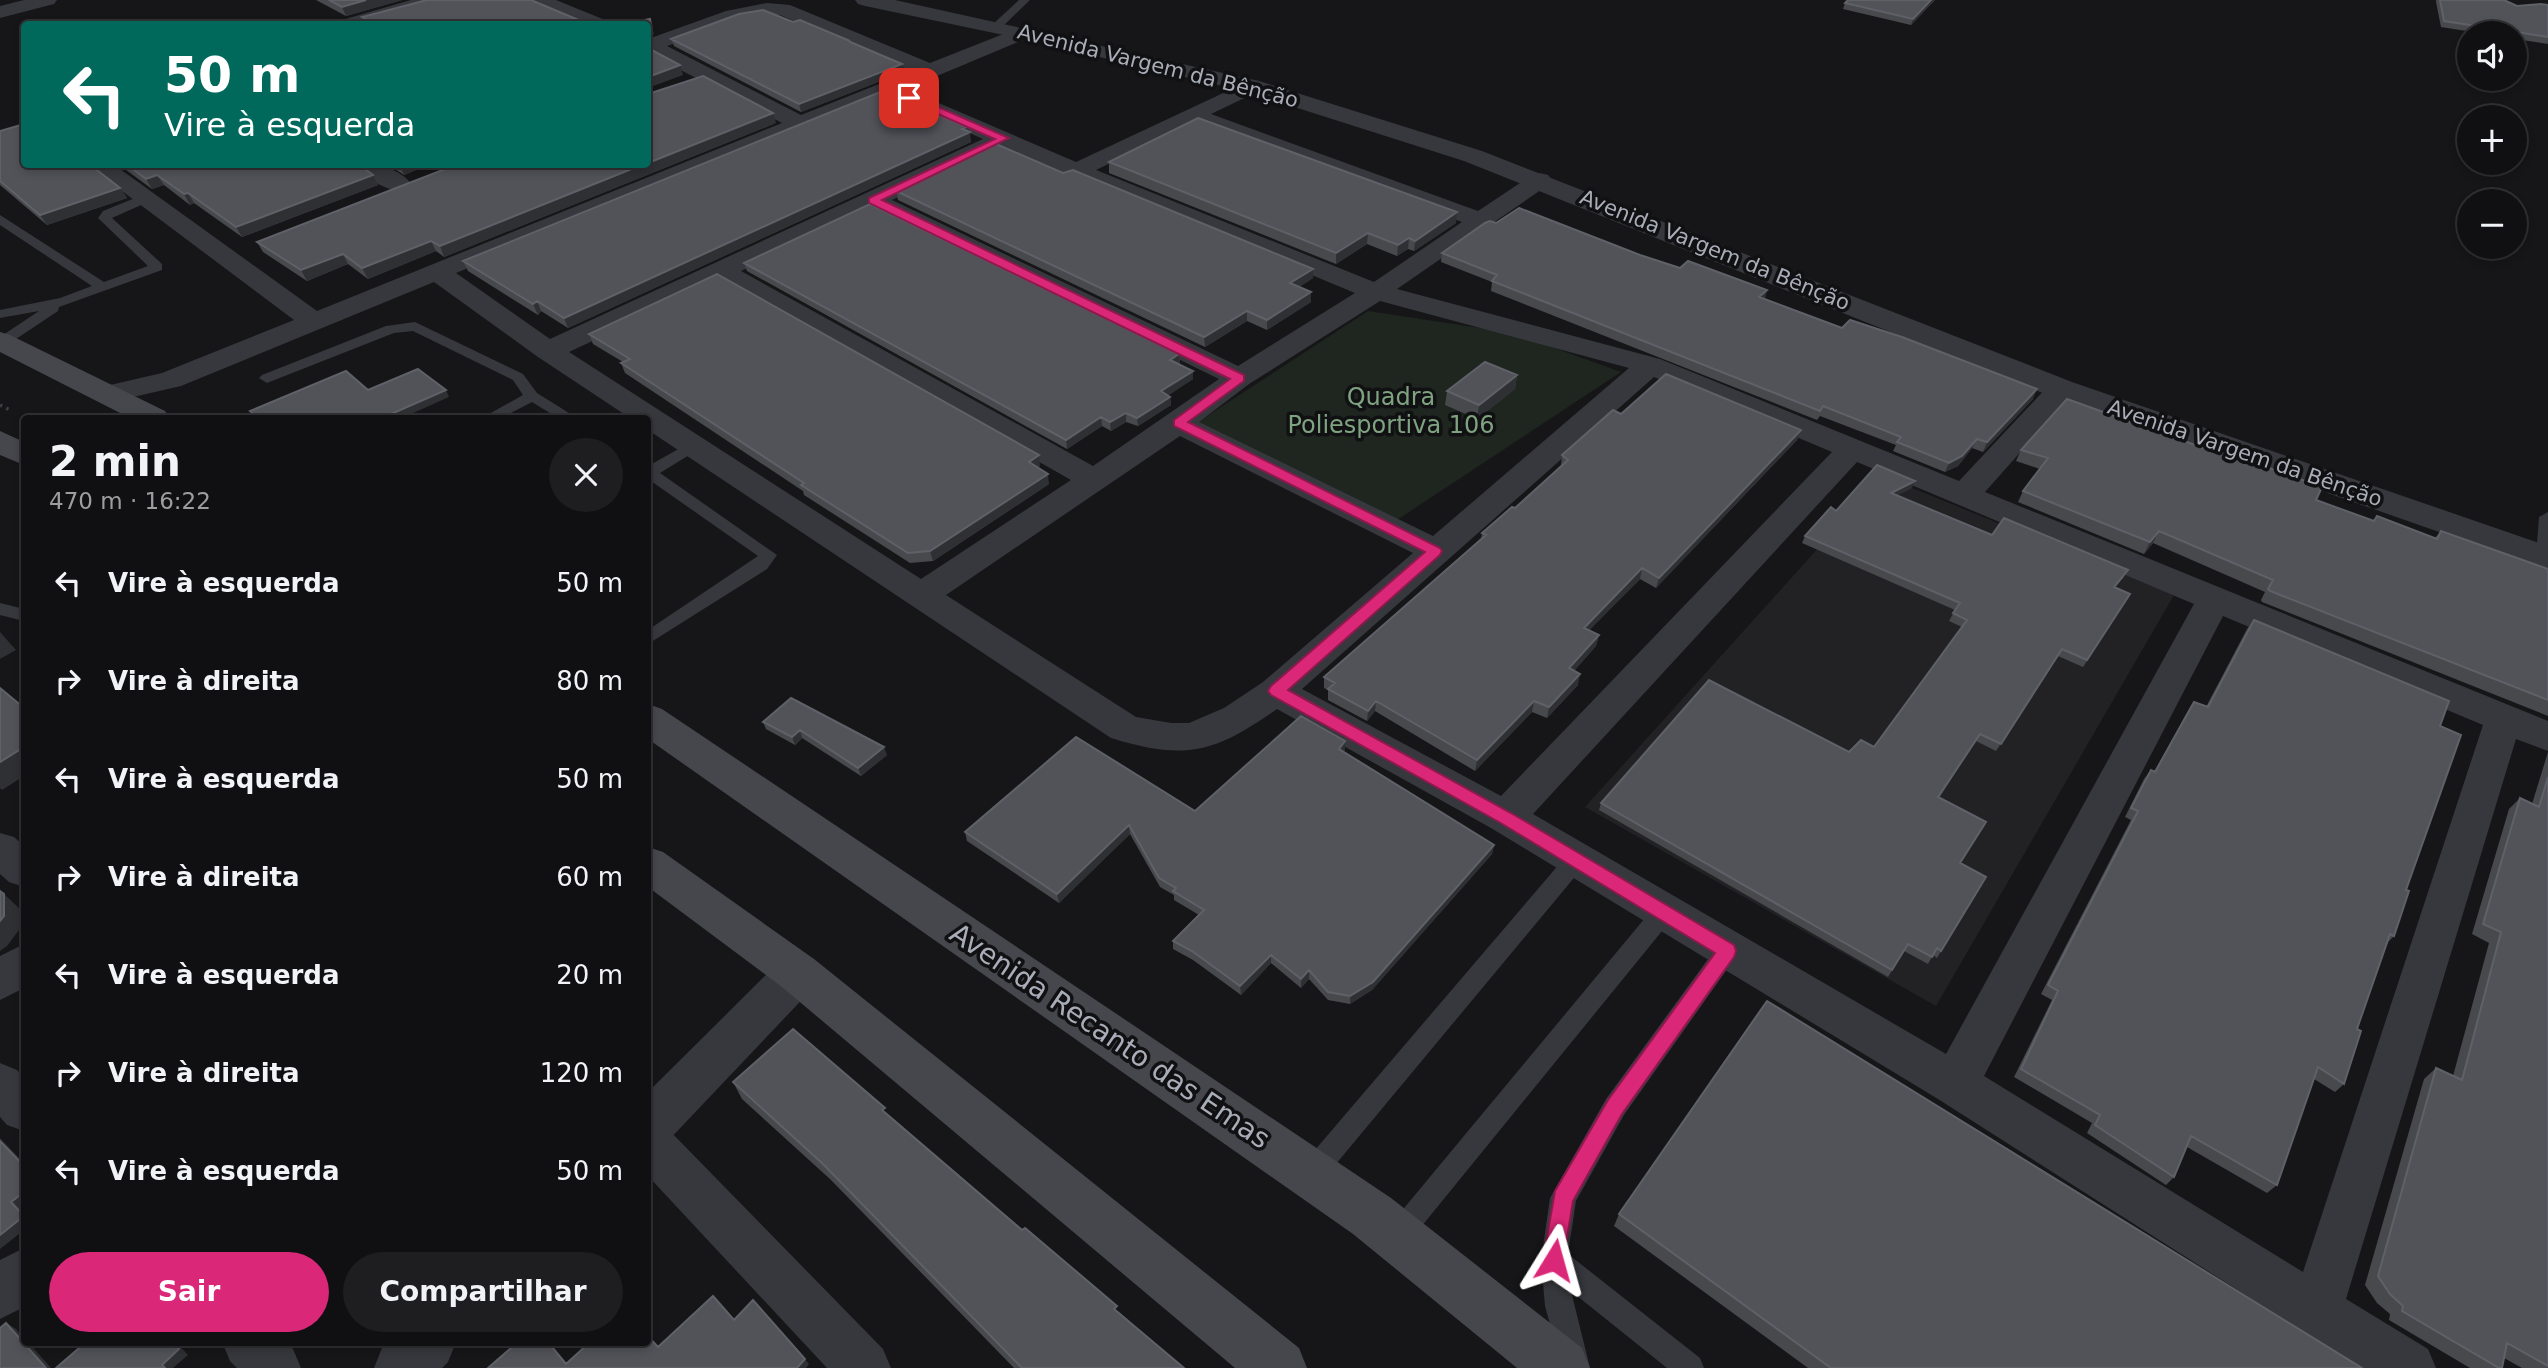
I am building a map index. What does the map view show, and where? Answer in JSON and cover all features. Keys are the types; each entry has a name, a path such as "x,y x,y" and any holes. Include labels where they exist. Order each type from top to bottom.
{"main road":[{"path":"1,332 107,394 148,414"},
{"path":"0,442 21,454"},
{"name":"Avenida Recanto das Emas","path":"651,721 1311,1174 1398,1236 1562,1368"},
{"path":"651,866 798,973 1279,1368"}],"street":[{"path":"0,12 47,0"},
{"path":"367,21 432,0"},
{"path":"539,0 591,21"},
{"name":"Avenida Vargem da Bênção","path":"865,0 1024,33 1251,86 1474,156 2061,389 2546,558"},
{"path":"651,45 742,13 773,8 783,9 928,70"},
{"path":"107,394 171,380 1024,33"},
{"path":"651,48 799,123"},
{"path":"683,84 706,76"},
{"path":"1076,171 1251,86"},
{"path":"886,88 1076,171 1376,292 1650,365 2548,737"},
{"path":"1193,115 1480,220"},
{"path":"548,351 1004,138"},
{"path":"103,168 315,321"},
{"path":"371,168 401,186"},
{"path":"376,196 425,178"},
{"path":"922,596 1178,423 1239,378 1376,292 1540,180"},
{"path":"873,200 1239,378"},
{"path":"226,255 251,245"},
{"path":"719,269 1093,479"},
{"path":"437,272 548,351 646,415"},
{"path":"651,418 1124,728 1157,738 1190,739 1223,726 1276,691 1650,365"},
{"path":"148,414 171,380"},
{"path":"1965,494 2061,389"},
{"path":"1178,423 1434,551"},
{"path":"1505,817 1853,449"},
{"path":"1955,1084 2215,598"},
{"path":"1276,691 1505,817 1575,861 1955,1084 2409,1368"},
{"path":"2316,1312 2504,718"},
{"path":"0,849 21,867"},
{"path":"0,981 21,965"},
{"path":"651,1123 798,973"},
{"path":"0,1085 21,1107"},
{"path":"651,1145 864,1368"},
{"path":"0,1293 21,1276"},
{"path":"254,1346 274,1368"},
{"path":"402,1368 424,1346"}],"lane":[{"path":"996,27 1025,0"},
{"path":"1,332 63,302 157,267 105,218 108,214 145,198"},
{"path":"0,219 102,287"},
{"path":"1,332 63,302"},
{"path":"267,378 391,328 415,326 518,377 532,396 564,415"},
{"path":"496,415 532,396"},
{"path":"651,470 693,446"},
{"path":"651,474 768,555 761,565 651,636"},
{"path":"2546,558 2548,517"},
{"path":"0,609 21,614"},
{"path":"1311,1174 1575,861"},
{"path":"1398,1236 1663,913"},
{"path":"1576,1368 1559,1306 1554,1260 1563,1199 1615,1107 1727,951"},
{"path":"1554,1260 1690,1368"}],"shaded area":[{"path":"1883,476 2174,595 1936,1006 1585,807"}],"green space":[{"name":"Quadra Poliesportiva 106","path":"1368,311 1513,333 1621,372 1397,520 1198,422"}],"building":[{"path":"329,0 366,0 342,7"},
{"path":"427,0 531,0 581,21 364,21 367,20 362,17"},
{"path":"1848,0 1931,0 1913,19 1845,3"},
{"path":"2440,0 2504,0 2517,6 2548,5 2548,37 2527,34 2527,21 2444,21"},
{"path":"763,10 793,22 800,20 902,64 799,104 671,39 739,14"},
{"path":"651,50 680,65 651,76"},
{"path":"703,76 773,113 651,162 651,93"},
{"path":"885,90 966,127 962,129 970,132 564,318 537,301 533,304 463,261"},
{"path":"1198,118 1457,212 1415,241 1409,238 1398,245 1368,233 1336,253 1109,162"},
{"path":"21,125 21,168 94,168 120,188 40,215 0,181 0,131"},
{"path":"996,144 1063,173 1073,170 1313,269 1290,283 1311,292 1267,320 1247,311 1204,337 896,191"},
{"path":"131,168 363,168 373,175 236,227 157,175 146,179"},
{"path":"448,168 634,168 440,246 431,241 362,268 343,254 301,270 257,242"},
{"path":"870,204 1179,354 1170,360 1193,371 1161,391 1170,397 1137,418 1126,413 1110,422 1101,417 1066,440 744,263"},
{"path":"1519,208 1640,255 1680,268 1688,261 1767,290 1759,297 1842,328 1850,320 2037,389 1987,442 1977,439 1962,456 1949,463 1897,442 1901,437 1823,406 1820,411 1492,281 1497,275 1442,253 1485,223 1496,223"},
{"path":"717,274 1039,455 1029,462 1048,474 930,551 908,553 801,485 804,483 621,363 630,359 589,334"},
{"path":"1485,362 1517,375 1479,405 1447,391"},
{"path":"418,369 446,390 389,415 255,415 250,411 346,371 368,390"},
{"path":"1666,374 1801,430 1659,578 1642,568 1584,628 1599,635 1569,668 1580,674 1549,707 1534,701 1477,760 1376,701 1368,711 1328,689 1335,683 1324,677 1486,535 1482,533 1512,507 1515,508 1568,460 1562,455 1613,410 1621,414"},
{"path":"2067,399 2322,487 2316,500 2374,521 2377,516 2437,539 2441,531 2548,569 2548,700 2270,591 2268,589 2273,580 2159,531 2150,542 2023,491 2048,458 2021,450"},
{"path":"1877,465 1915,481 1891,493 1992,535 2004,518 2128,570 2114,587 2130,594 2087,660 2062,649 2001,744 1980,734 1938,797 1986,822 1960,863 1986,877 1941,951 1937,948 1932,957 1908,944 1892,970 1601,803 1709,680 1849,752 1861,740 1874,747 1967,620 1953,613 1960,603 1805,536 1831,507 1836,511"},
{"path":"2254,620 2449,701 2440,726 2461,735 2406,890 2409,891 2394,936 2390,934 2357,1029 2361,1031 2344,1084 2318,1067 2277,1185 2191,1136 2174,1177 2095,1125 2100,1115 2021,1069 2058,991 2048,985 2138,811 2131,808 2151,770 2155,772 2194,702 2208,707"},
{"path":"0,688 21,706 21,749 0,762"},
{"path":"791,698 884,747 858,768 800,730 792,737 763,722"},
{"path":"1301,716 1345,741 1339,749 1494,845 1373,982 1350,996 1328,992 1309,970 1301,979 1271,955 1240,986 1192,951 1173,941 1204,910 1173,891 1176,888 1159,878 1129,825 1057,894 965,832 1076,737 1195,811"},
{"path":"2548,777 2548,1366 2507,1343 2502,1368 2499,1368 2402,1311 2403,1306 2390,1294 2378,1276 2436,1068 2462,1080 2501,932 2483,924 2520,798 2539,807"},
{"path":"0,891 4,894 4,916 0,921"},
{"path":"1767,1001 2362,1368 1831,1368 1619,1214"},
{"path":"793,1029 885,1108 882,1110 1022,1230 1025,1228 1117,1306 1114,1309 1184,1368 1022,1368 823,1164 733,1082"},
{"path":"0,1141 21,1163 21,1194 11,1202 21,1213 21,1218 0,1235"},
{"path":"713,1296 734,1320 753,1300 805,1359 797,1368 488,1368 513,1346 551,1346 566,1364 586,1346 651,1346 651,1339 658,1347"},
{"path":"6,1323 21,1340 21,1346 26,1346 46,1368 0,1368 0,1328"},
{"path":"81,1346 176,1346 179,1349 162,1365 165,1368 56,1368"}],"route":[{"path":"909,98 1004,138 873,200 1239,378 1178,423 1434,551 1276,691 1505,817 1727,951 1615,1107 1563,1199 1554,1260"}]}
